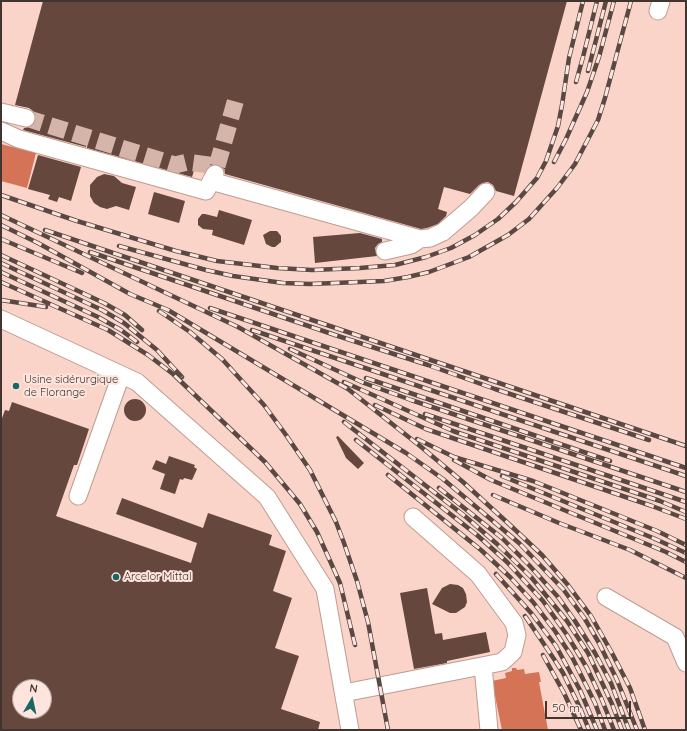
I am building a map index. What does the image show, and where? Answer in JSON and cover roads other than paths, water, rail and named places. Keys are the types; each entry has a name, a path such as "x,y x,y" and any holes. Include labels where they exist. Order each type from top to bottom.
{"lane":[{"path":"1,112 26,118"},
{"path":"1,131 19,139 206,191 213,178 420,239 430,238 443,232 471,208 486,192"},
{"path":"385,251 411,245 420,239"},
{"path":"1,319 137,382 267,497 325,588 350,730"},
{"path":"78,496 121,375"},
{"path":"344,693 502,662 513,652 517,635 514,623 478,574 413,516"},
{"path":"606,597 675,637 686,663"},
{"path":"483,666 489,730"}],"tunnel":[{"path":"217,166 236,99"},
{"path":"26,118 175,165 187,162 217,166 215,174"}],"railway":[{"path":"1,195 77,221 176,251 217,261 277,268 312,270 395,265 426,257 451,248 475,235 498,219 516,202 537,178 546,161 558,126 569,58 583,1"},
{"path":"576,82 597,1"},
{"path":"588,71 606,1"},
{"path":"554,162 587,92 599,57 614,1"},
{"path":"119,246 233,276 283,283 310,284 384,281 408,277 429,272 469,257 508,235 529,219 557,188 575,164 598,120 631,1"},
{"path":"1,215 238,327 348,389 420,446 463,482 542,555 568,585 591,616 612,653 630,688 645,730"},
{"path":"1,225 38,243 130,294 168,310 406,453 443,479 519,543 563,589 585,619 599,643 617,680 637,730"},
{"path":"45,230 686,446"},
{"path":"1,239 82,273"},
{"path":"90,252 649,440"},
{"path":"1,255 104,303 125,315 142,330"},
{"path":"1,263 102,310 124,323 157,350 182,377"},
{"path":"1,272 98,317 121,330 137,342"},
{"path":"1,282 108,330 148,355 173,374 265,462 300,504 317,532 340,583 355,645"},
{"path":"1,300 46,307"},
{"path":"210,308 686,468"},
{"path":"159,311 190,332 222,359 264,405 310,470 336,522 357,581 368,622 388,730"},
{"path":"252,330 686,476"},
{"path":"290,349 364,383 411,400 686,492"},
{"path":"366,378 610,461"},
{"path":"344,382 453,431 660,501 686,512"},
{"path":"375,405 426,429 686,519"},
{"path":"425,414 686,502"},
{"path":"344,422 466,517 531,577 567,621 588,653 612,704 622,730"},
{"path":"417,439 454,457 533,481 657,531 686,545"},
{"path":"356,440 477,535 507,562 543,601 567,635 587,668 614,730"},
{"path":"454,460 491,480 666,552 686,562"},
{"path":"388,475 481,550 510,577 533,602 572,657 595,703 605,730"},
{"path":"502,476 686,553"},
{"path":"439,488 502,538 558,597 595,653 611,683 629,730"},
{"path":"493,495 559,523 630,550 686,578"},
{"path":"496,574 532,614 556,646 580,690 597,730"},
{"path":"525,616 563,673 589,730"},
{"path":"543,655 564,693 581,730"}],"place":[{"name":"Usine sidérurgique de Florange","path":"16,386"},
{"name":"Arcelor Mittal","path":"116,577"}]}
